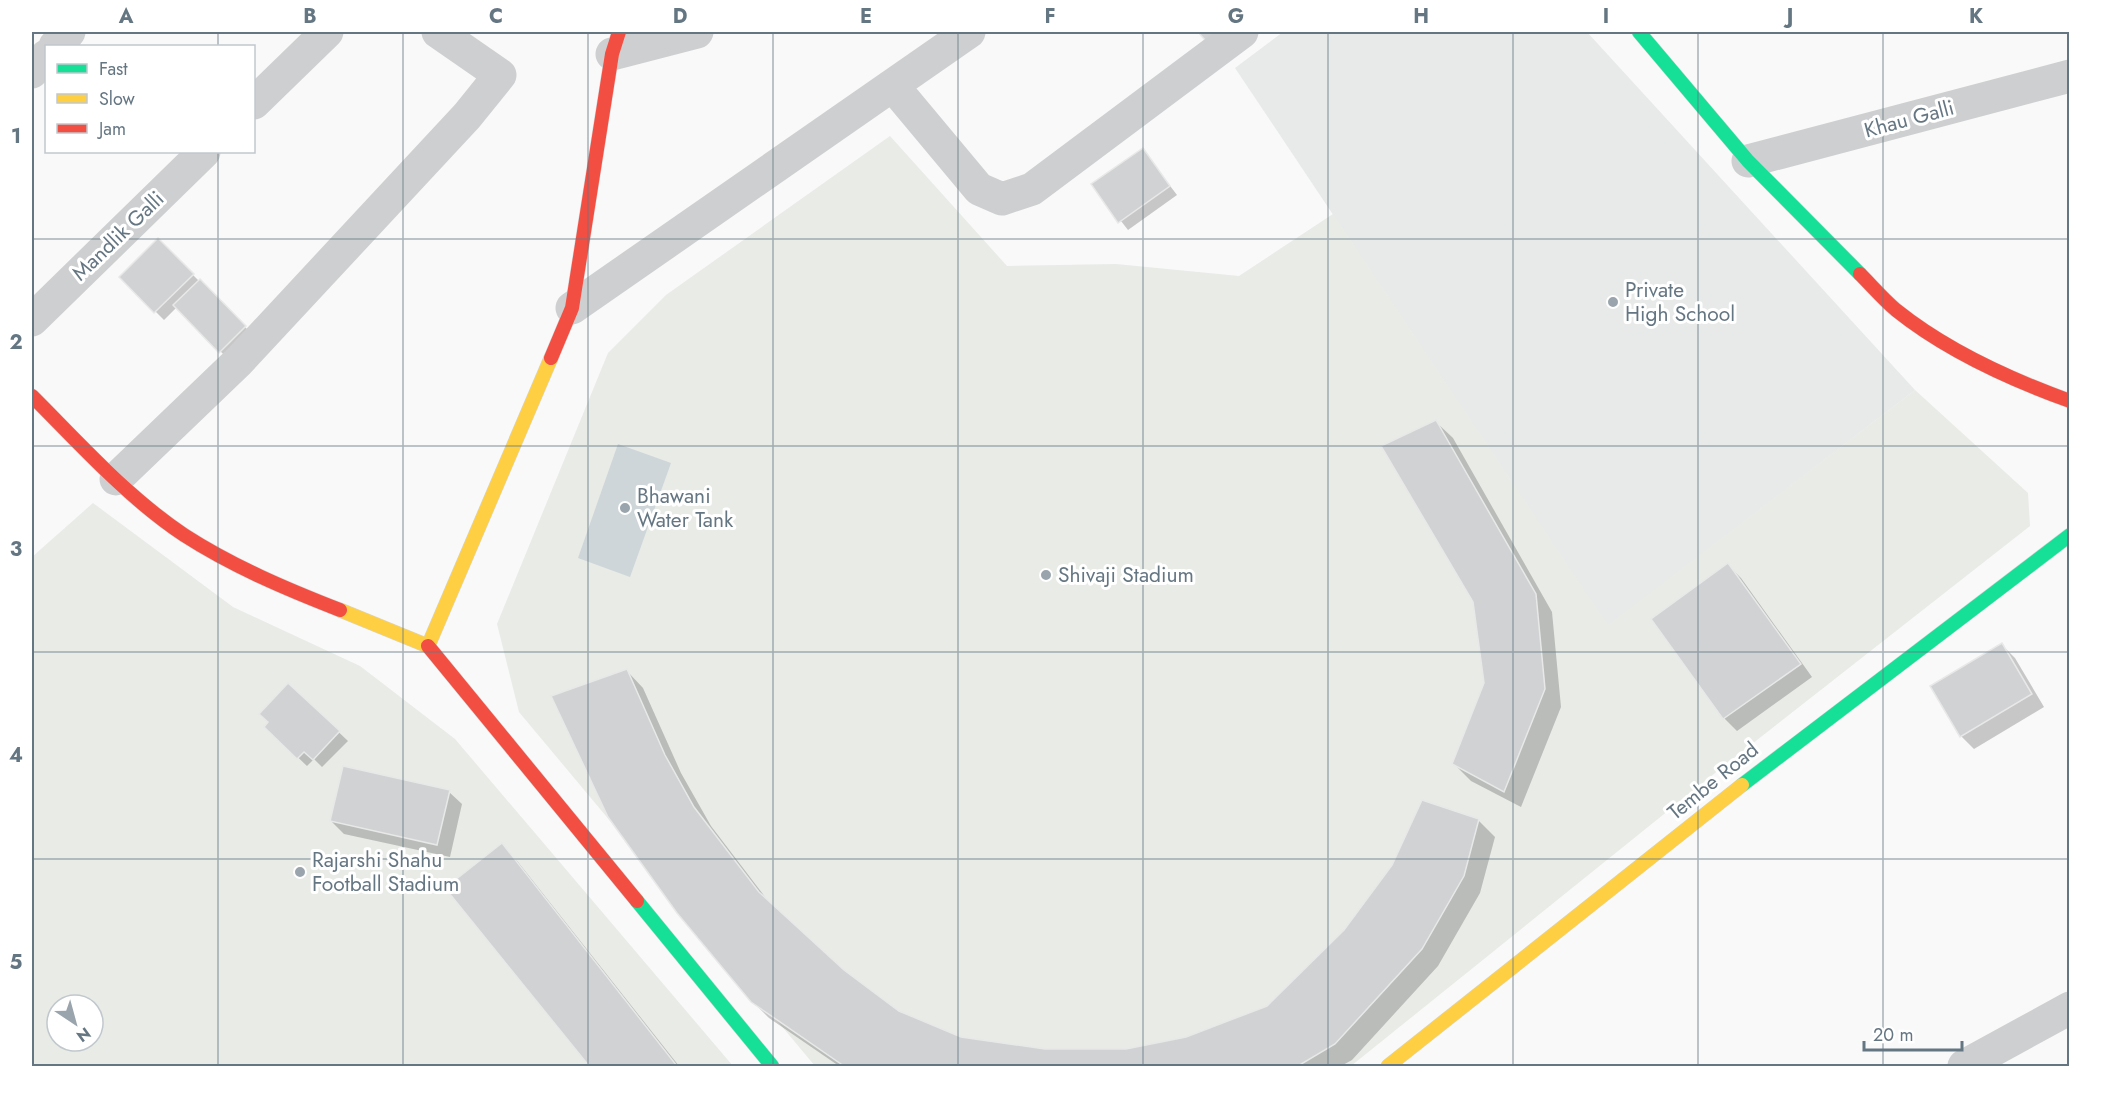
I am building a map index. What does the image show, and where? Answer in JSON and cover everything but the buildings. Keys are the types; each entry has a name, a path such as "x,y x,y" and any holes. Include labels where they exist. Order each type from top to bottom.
{"street":[{"path":"56,45 69,32"},
{"path":"255,102 327,32"},
{"path":"116,479 239,361 467,116 500,75 438,32"},
{"path":"428,646 572,308 616,43 697,32"},
{"path":"572,308 969,32"},
{"path":"893,86 979,189 1002,199 1032,189 1242,32"},
{"path":"1639,32 1748,162 1895,309 1943,342 2015,381 2070,401"},
{"path":"32,72 45,57"},
{"name":"Khau Galli","path":"1748,162 2070,76"},
{"name":"Mandlik Galli","path":"32,320 203,153"},
{"path":"32,396 116,479 183,534 273,582 428,646 772,1066"},
{"name":"Tembe Road","path":"1389,1066 1814,728 1954,626 2070,536"},
{"path":"1964,1066 2070,1008"}],"shaded area":[{"name":"Private High School","path":"1283,32 1587,32 1915,390 1608,626 1235,68"},
{"name":"Shivaji Stadium","path":"890,136 1007,266 1116,264 1239,276 1333,214 1608,625 1915,390 2028,493 2030,526 1715,773 1351,1066 815,1066 519,712 497,624 608,353 666,295"},
{"path":"618,444 671,463 630,577 578,558"},
{"name":"Rajarshi Shahu Football Stadium","path":"93,503 233,607 360,666 455,739 733,1066 32,1066 32,557"}],"traffic: fast":[{"path":"1639,32 1748,161 1860,274"},
{"path":"1742,785 2070,535"},
{"path":"637,901 772,1066"}],"traffic: slow":[{"path":"340,610 428,646 551,358"},
{"path":"1388,1066 1742,785"}],"traffic: jam":[{"path":"551,358 572,308 612,54 619,32"},
{"path":"1860,274 1896,310 1957,351 2024,383 2070,401"},
{"path":"32,396 124,487 184,535 260,576 340,610"},
{"path":"428,646 637,901"}],"place":[{"name":"Private High School","path":"1613,302"},
{"name":"Bhawani Water Tank","path":"625,508"},
{"name":"Shivaji Stadium","path":"1046,575"},
{"name":"Rajarshi Shahu Football Stadium","path":"300,872"}]}
